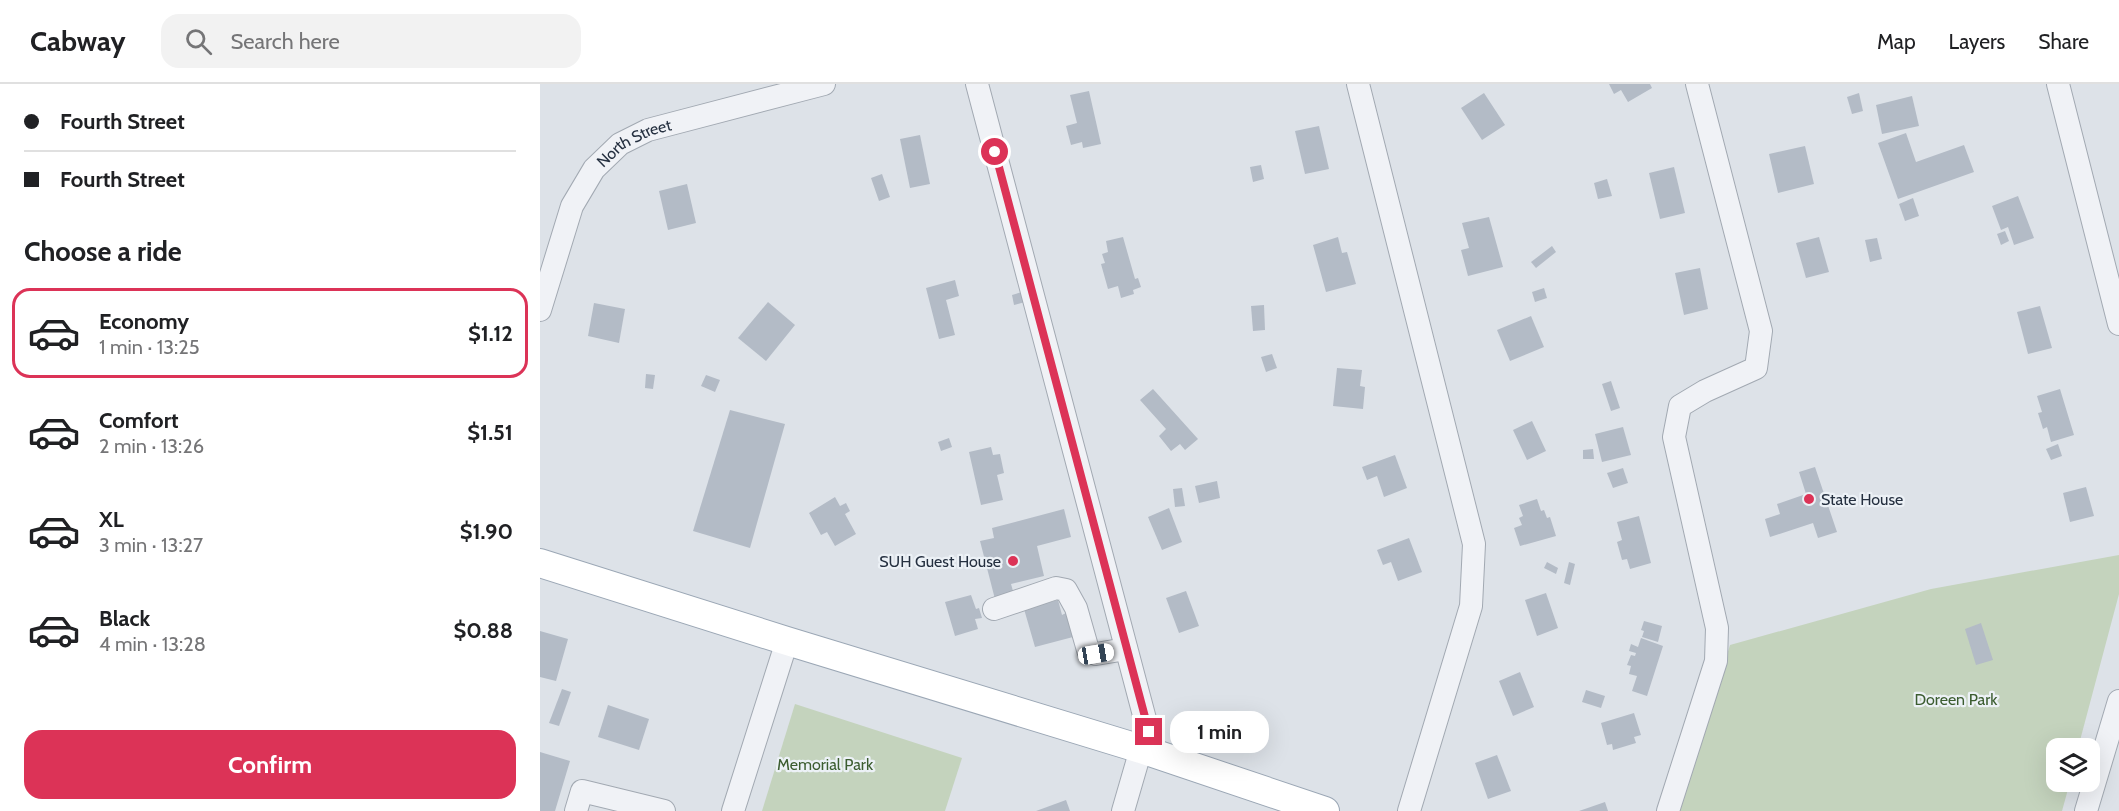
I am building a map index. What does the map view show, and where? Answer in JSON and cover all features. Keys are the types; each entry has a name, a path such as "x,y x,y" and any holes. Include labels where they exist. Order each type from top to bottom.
{"main road":[{"path":"540,563 1147,751 1325,811"}],"street":[{"name":"North Street","path":"540,310 572,206 594,169 620,144 648,130 824,84"},
{"path":"977,84 1126,649 1147,751 1123,811"},
{"path":"1358,84 1473,544 1471,606 1408,811"},
{"path":"1668,811 1716,661 1717,628 1674,438 1680,406 1705,390 1756,368 1761,330 1697,84"},
{"path":"2058,84 2116,296 2119,324"},
{"path":"994,609 1056,588 1066,590 1076,608 1088,650 1096,654 1126,649"},
{"path":"733,811 787,641"},
{"path":"2086,811 2119,701"},
{"path":"576,811 582,791 664,811"}],"green space":[{"name":"Doreen Park","path":"2119,555 2119,594 2081,738 2046,738 2046,792 2067,792 2062,811 1679,811 1730,645 1931,589"},
{"name":"Memorial Park","path":"795,704 962,758 945,811 762,811"}],"building":[{"path":"1609,84 1650,84 1652,88 1628,102 1621,90 1614,94"},
{"path":"1089,91 1101,144 1083,148 1082,142 1071,145 1066,126 1077,123 1070,95"},
{"path":"1484,93 1505,125 1482,140 1461,108"},
{"path":"1859,93 1863,111 1852,114 1847,97"},
{"path":"1912,96 1919,126 1882,134 1876,105"},
{"path":"1319,126 1329,169 1305,174 1295,131"},
{"path":"1906,133 1916,162 1964,145 1974,172 1898,199 1878,143"},
{"path":"920,135 930,184 910,188 900,139"},
{"path":"1805,146 1814,184 1778,193 1769,154"},
{"path":"1261,165 1264,179 1253,182 1250,167"},
{"path":"1674,167 1685,213 1660,219 1649,173"},
{"path":"882,174 890,197 879,201 871,178"},
{"path":"1607,179 1612,196 1598,199 1594,183"},
{"path":"687,184 696,223 668,230 659,191"},
{"path":"2018,196 2034,238 2014,245 2008,227 2001,230 1992,206"},
{"path":"1913,198 1919,216 1905,221 1899,204"},
{"path":"1489,217 1503,267 1468,276 1461,250 1469,248 1462,223"},
{"path":"2005,231 2009,241 2001,245 1997,234"},
{"path":"1123,237 1135,279 1138,278 1141,287 1133,290 1134,294 1121,298 1118,286 1108,289 1101,264 1105,263 1102,254 1108,252 1106,241"},
{"path":"1338,237 1342,253 1347,252 1356,284 1326,292 1313,245"},
{"path":"1819,237 1829,272 1806,278 1796,243"},
{"path":"1877,238 1882,259 1870,262 1865,240"},
{"path":"1552,246 1556,252 1536,268 1531,262"},
{"path":"1700,268 1708,309 1684,315 1675,273"},
{"path":"955,280 959,296 946,300 955,335 939,339 926,288"},
{"path":"1544,288 1547,298 1535,302 1532,292"},
{"path":"1022,292 1025,302 1014,305 1012,295"},
{"path":"768,302 795,325 766,361 738,338"},
{"path":"594,303 625,309 619,343 588,336"},
{"path":"1264,305 1265,330 1253,331 1251,306"},
{"path":"2040,306 2052,348 2028,354 2017,312"},
{"path":"1531,316 1544,347 1510,361 1497,330"},
{"path":"1272,354 1277,368 1266,372 1261,357"},
{"path":"1337,368 1362,370 1360,386 1365,387 1363,409 1333,406"},
{"path":"646,374 655,375 653,389 645,388"},
{"path":"706,375 720,380 715,392 701,386"},
{"path":"1611,381 1620,408 1611,411 1602,384"},
{"path":"1153,389 1198,439 1185,450 1180,444 1171,451 1159,436 1166,429 1140,400"},
{"path":"2060,389 2074,435 2051,442 2047,427 2043,429 2038,413 2042,412 2037,396"},
{"path":"730,410 785,424 750,548 693,531"},
{"path":"1532,421 1546,451 1527,460 1513,430"},
{"path":"1623,427 1631,455 1602,462 1595,434"},
{"path":"949,438 952,447 941,451 938,442"},
{"path":"2058,444 2062,456 2051,460 2046,449"},
{"path":"991,447 993,455 1000,454 1004,473 997,475 1003,500 981,505 969,452"},
{"path":"1593,449 1594,459 1583,459 1583,450"},
{"path":"1395,455 1407,488 1384,497 1377,476 1367,480 1362,467"},
{"name":"State House","path":"1815,467 1837,532 1818,538 1813,523 1770,537 1765,519 1780,514 1777,504 1806,494 1799,472"},
{"path":"1623,468 1628,483 1613,488 1607,473"},
{"path":"1217,481 1220,498 1199,503 1195,486"},
{"path":"2086,487 2094,516 2070,522 2063,493"},
{"path":"1182,488 1185,506 1175,507 1173,489"},
{"path":"835,497 840,506 846,503 850,511 845,514 856,534 835,546 827,532 821,535 809,513"},
{"path":"1537,499 1541,511 1544,510 1547,518 1550,517 1556,536 1520,546 1514,528 1522,525 1519,518 1523,516 1519,505"},
{"path":"1169,508 1182,542 1162,550 1148,517"},
{"name":"SUH Guest House","path":"1064,509 1071,537 1037,546 1044,576 1011,584 1015,598 996,603 980,541 994,538 992,528"},
{"path":"1639,516 1651,563 1630,569 1627,559 1622,560 1617,542 1622,540 1617,522"},
{"path":"1409,538 1422,572 1398,581 1391,562 1383,565 1377,550"},
{"path":"1547,562 1558,568 1556,574 1544,568"},
{"path":"1569,562 1575,564 1570,585 1564,583"},
{"path":"1186,591 1199,626 1179,633 1166,598"},
{"path":"1546,593 1558,628 1537,636 1525,600"},
{"path":"971,595 982,618 975,619 978,629 955,636 945,602"},
{"path":"1058,600 1062,615 1066,613 1073,637 1035,647 1024,609"},
{"path":"1644,621 1662,626 1658,642 1642,637 1644,631 1641,630"},
{"path":"1981,623 1993,660 1976,665 1965,629"},
{"path":"540,631 568,639 556,681 540,677"},
{"path":"1641,638 1663,646 1647,696 1632,691 1637,676 1629,674 1631,666 1627,665 1631,655 1635,656 1636,653 1629,651 1631,644 1638,647"},
{"path":"1520,672 1534,707 1513,716 1499,681"},
{"path":"562,689 571,692 559,726 549,723"},
{"path":"1586,690 1605,696 1601,708 1582,702"},
{"path":"608,705 649,719 639,750 598,737"},
{"path":"1634,713 1641,735 1634,737 1636,743 1613,750 1612,744 1607,745 1601,723"},
{"path":"540,752 570,761 555,811 540,811"},
{"path":"1497,755 1511,791 1488,799 1475,763"},
{"path":"1066,800 1070,811 1036,811"},
{"path":"1605,802 1608,811 1579,811"}],"place":[{"name":"State House","path":"1809,499"},
{"name":"SUH Guest House","path":"1013,561"}],"route":[{"path":"995,152 1149,732"}]}
